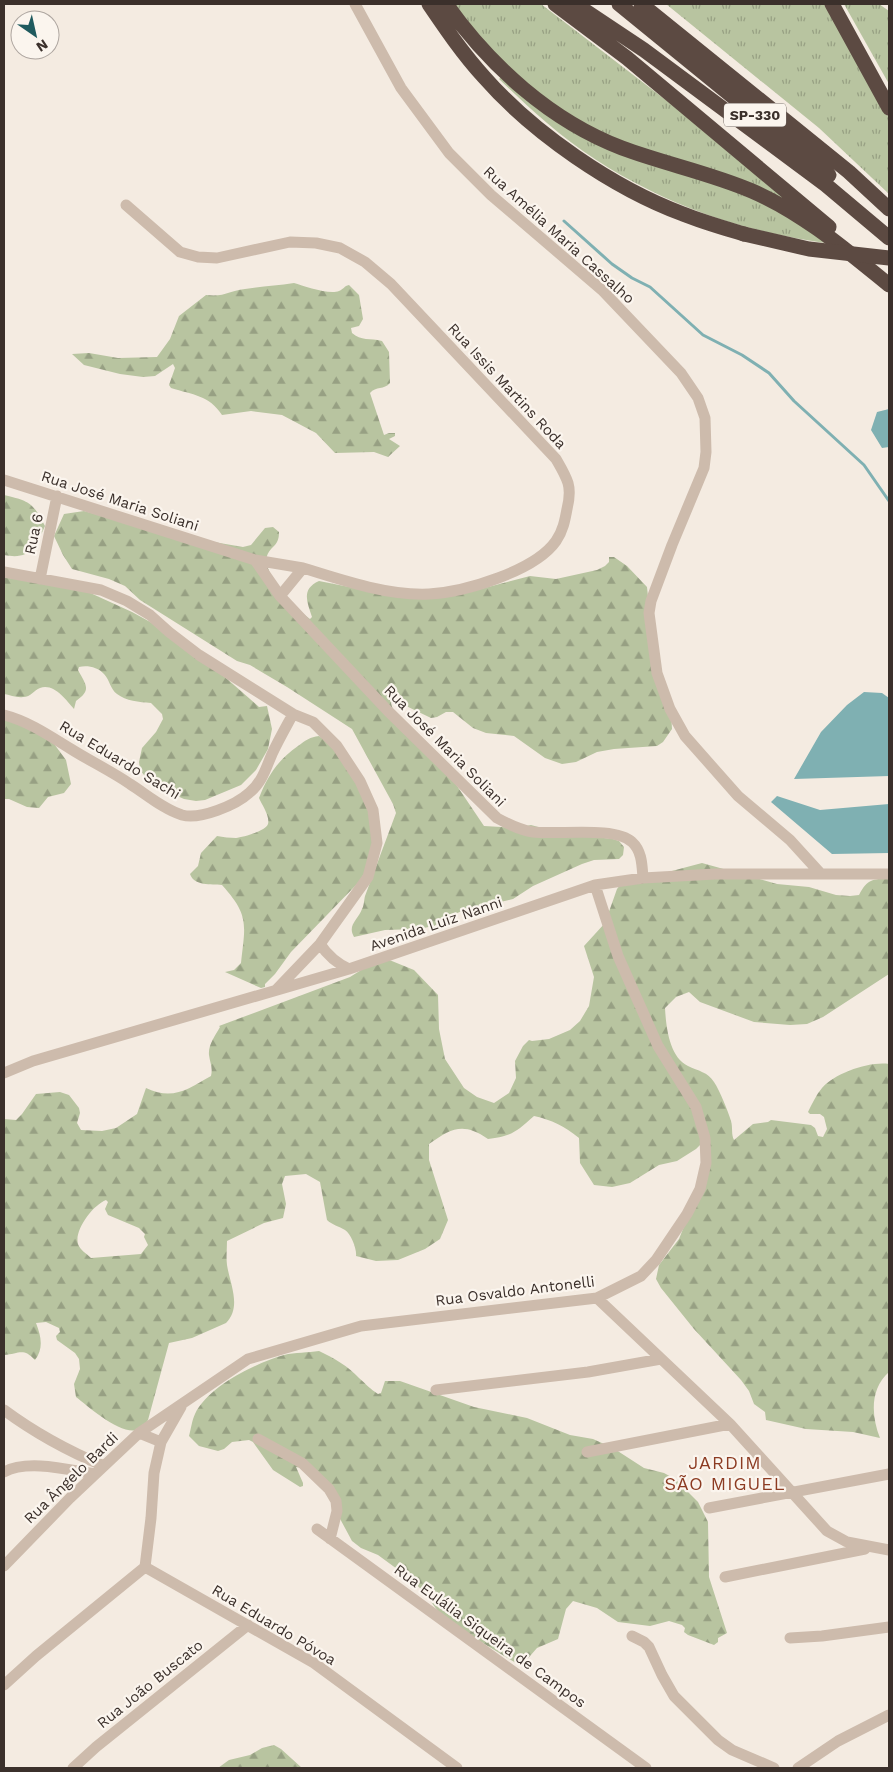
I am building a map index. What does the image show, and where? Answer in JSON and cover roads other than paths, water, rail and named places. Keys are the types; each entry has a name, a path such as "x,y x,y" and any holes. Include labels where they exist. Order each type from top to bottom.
{"highway":[{"path":"430,4 463,52 484,78 526,119 562,147 594,168 650,200 682,214 744,234 809,249 889,258"},
{"path":"446,4 480,48 525,91 576,126 599,139 621,148 724,180 781,206 834,240 889,285"},
{"path":"555,4 679,100 828,225 889,281"},
{"path":"575,4 644,50 826,185 889,238"},
{"name":"SP-330","path":"619,4 832,178 889,229"},
{"name":"SP-330","path":"641,4 849,172 889,209"},
{"path":"832,4 889,108"}],"street":[{"name":"Rua Amélia Maria Cassalho","path":"355,4 401,88 450,153 491,195 602,290 681,373 698,398 705,418 706,452 704,468 672,545 651,601 649,614 657,672 670,709 685,736 738,796 790,840 821,874"},
{"name":"Rua Issis Martins Roda","path":"126,205 180,252 198,257 217,258 290,242 316,243 340,248 365,262 391,284 556,459 568,484 565,524 556,542 538,558 518,570 481,585 453,592 409,593 354,583 303,568"},
{"name":"Rua José Maria Soliani","path":"4,480 255,560 303,568"},
{"name":"Rua 6","path":"40,579 57,496"},
{"name":"Rua José Maria Soliani","path":"255,560 280,596 388,711 497,818 532,832 621,835 632,840 639,849 643,878"},
{"path":"280,596 303,568"},
{"path":"4,572 101,590 127,601 150,615 199,655 293,714 313,722 337,746 360,781 373,810 377,843 368,877 320,944 276,991"},
{"name":"Rua Eduardo Sachi","path":"4,714 53,737 72,750 114,773 163,806 183,815 199,815 226,807 250,793 263,776 293,714"},
{"name":"Avenida Luiz Nanni","path":"4,1073 33,1061 349,969 595,885 643,878 715,874 889,874"},
{"name":"Rua Osvaldo Antonelli","path":"183,1403 248,1360 361,1326 597,1298 641,1276 656,1260 687,1214 700,1189 706,1163 705,1138 696,1107 658,1046 618,956 595,885"},
{"path":"320,944 327,955 349,969"},
{"path":"305,960 315,979"},
{"path":"597,1298 730,1424 827,1531 847,1542 869,1548 889,1550"},
{"path":"436,1390 588,1372 661,1359"},
{"path":"4,1686 36,1656 144,1567 151,1518 154,1473 161,1442 183,1403"},
{"name":"Rua Ângelo Bardi","path":"4,1566 99,1470 139,1433 183,1403"},
{"path":"4,1410 22,1424 99,1470"},
{"path":"587,1452 730,1424"},
{"name":"Rua Ângelo Bardi","path":"139,1433 161,1442"},
{"path":"258,1439 302,1463 329,1490 336,1501 337,1511 330,1539"},
{"path":"4,1472 31,1466 99,1470"},
{"path":"709,1508 889,1474"},
{"name":"Rua Eulália Siqueira de Campos","path":"317,1529 646,1768"},
{"path":"725,1577 869,1548"},
{"name":"Rua Eduardo Póvoa","path":"144,1567 314,1663 456,1768"},
{"name":"Rua João Buscato","path":"73,1768 96,1747 248,1626"},
{"path":"790,1638 831,1635 889,1627"},
{"path":"632,1636 649,1647 674,1696 718,1740 732,1750 774,1768"},
{"path":"798,1768 838,1741 889,1715"}],"water":[{"path":"889,409 889,447 882,448 871,430 877,412"},
{"path":"864,692 882,693 889,698 889,776 794,779 821,732 847,705"},
{"path":"777,796 820,810 889,804 889,853 832,854 771,802"}],"waterway":[{"path":"564,221 612,264 632,278 650,287 703,335 742,355 769,373 794,401 864,465 889,501"}],"district":[{"name":"JARDIM SÃO MIGUEL","path":"725,1472"}]}
